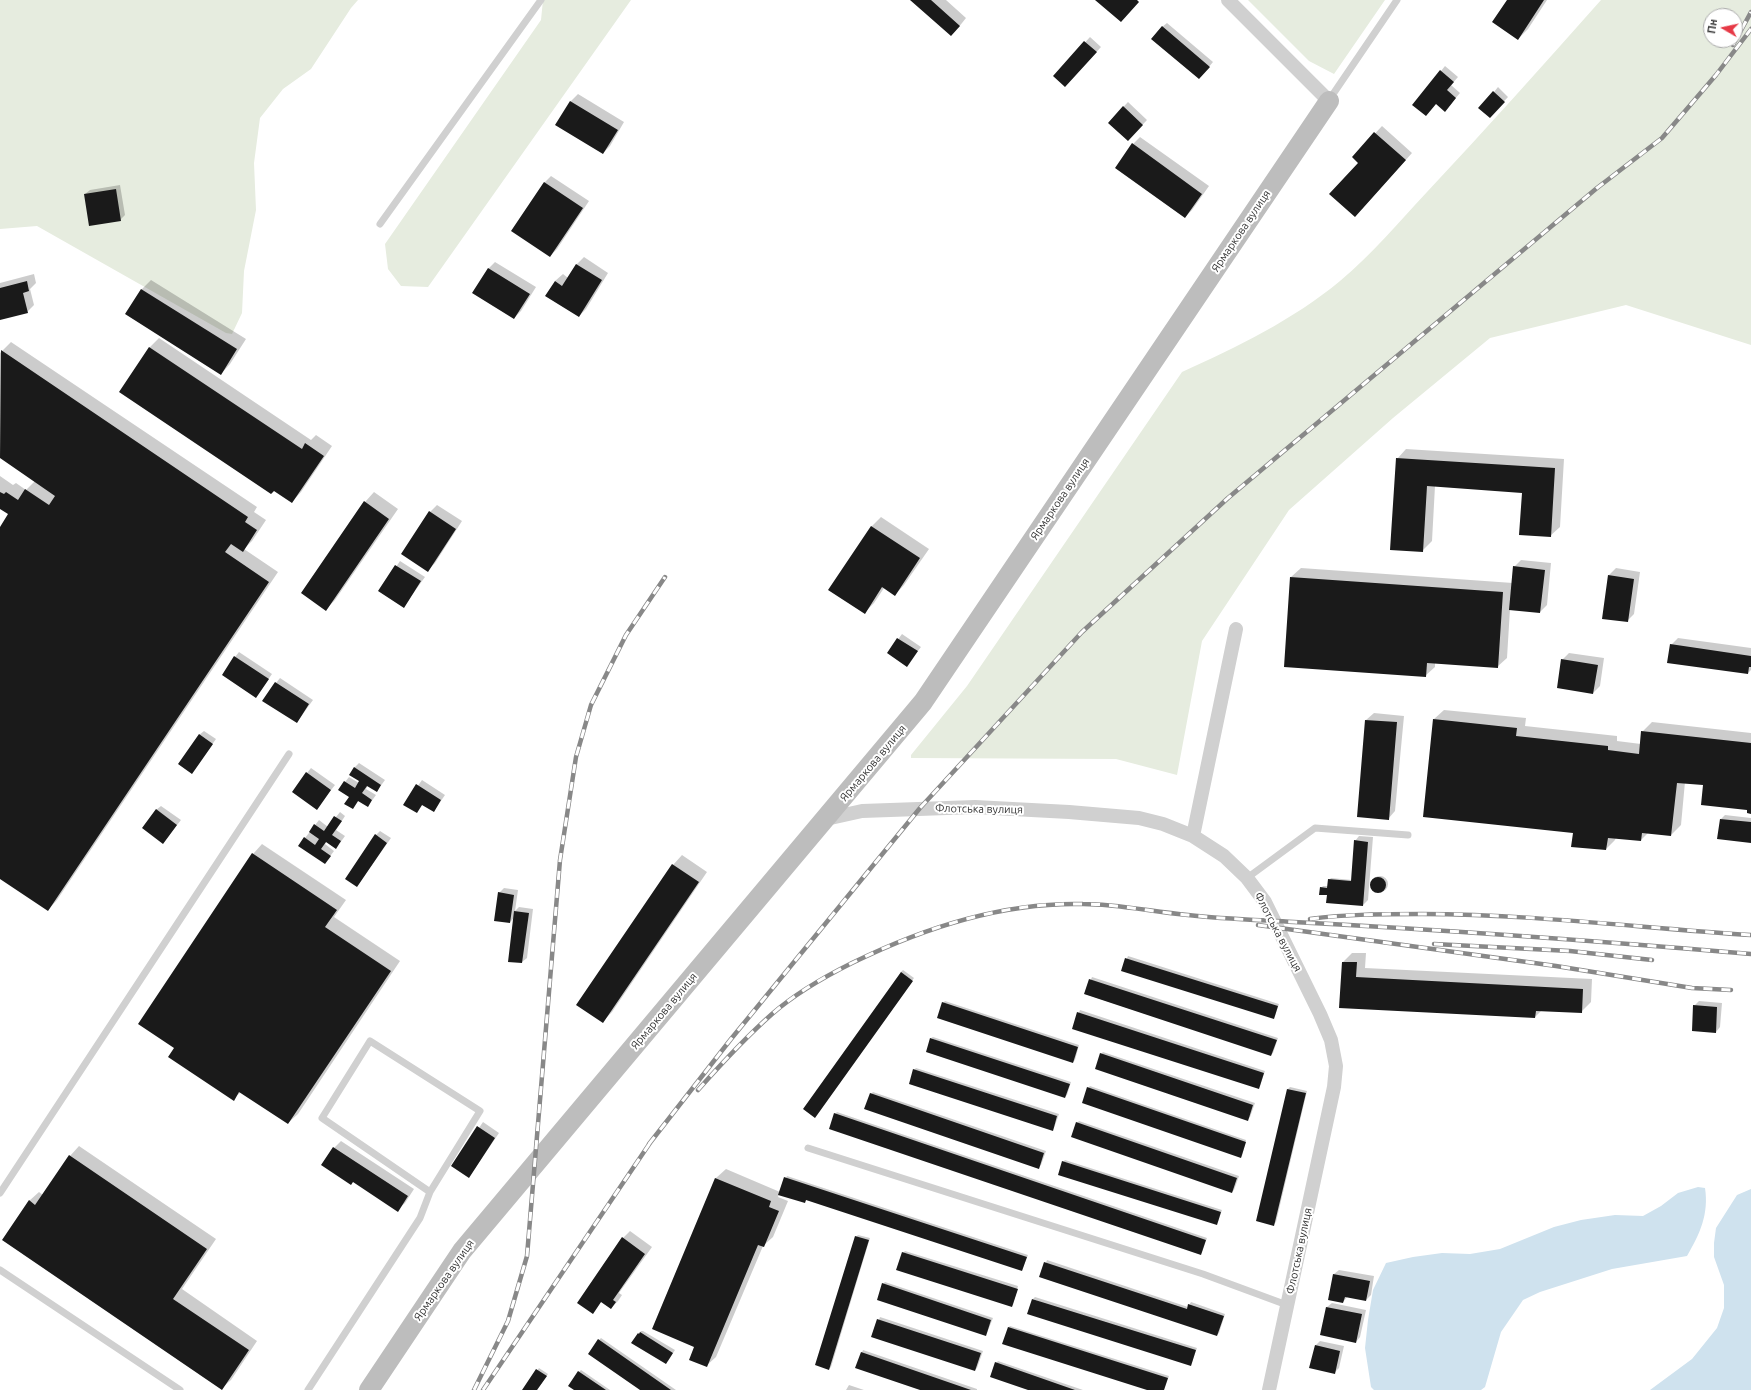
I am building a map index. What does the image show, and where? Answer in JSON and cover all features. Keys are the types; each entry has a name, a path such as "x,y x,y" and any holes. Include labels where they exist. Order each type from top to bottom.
{"street":[{"path":"1228,0 1329,100"},
{"name":"Ярмаркова вулиця","path":"369,1390 462,1251 923,702 1329,100"},
{"path":"1193,836 1236,629"},
{"name":"Флотська вулиця","path":"826,819 862,811 975,807 1069,812 1139,818 1164,824 1193,836 1224,856 1247,878 1265,902 1320,1014 1331,1040 1336,1066 1334,1087 1268,1390"}],"lane":[{"path":"380,224 541,0"},
{"path":"1329,100 1397,0"},
{"path":"0,1193 289,754"},
{"path":"1247,878 1315,828 1408,835"},
{"path":"308,1390 420,1218 430,1192 480,1111 370,1041 322,1118 430,1192"},
{"path":"808,1148 1203,1274 1287,1305"},
{"path":"0,1270 180,1390"}],"shaded area":[{"path":"0,0 358,0 351,8 311,69 283,89 260,118 254,163 256,210 244,271 242,313 232,334 226,333 37,226 0,229"},
{"path":"543,0 631,0 428,287 401,286 388,269 385,244 541,20"},
{"path":"1248,0 1385,0 1334,74 1309,61"},
{"path":"1601,0 1751,0 1751,345 1626,305 1490,338 1393,418 1289,510 1202,641 1177,775 1116,759 911,758 911,755 967,686 1182,372 1264,332 1303,308 1340,281 1385,238"}],"water":[{"path":"1698,1187 1705,1188 1706,1206 1702,1224 1696,1240 1687,1256 1612,1269 1540,1292 1523,1300 1501,1332 1485,1387 1481,1390 1374,1390 1371,1387 1365,1348 1368,1320 1373,1290 1386,1263 1442,1253 1470,1254 1500,1249 1554,1227 1581,1220 1615,1215 1643,1216 1661,1206 1678,1193"},
{"path":"1751,1189 1751,1390 1650,1390 1692,1359 1717,1328 1724,1308 1724,1285 1714,1257 1716,1228 1737,1195"}],"building":[{"path":"910,0 931,0 960,26 951,36"},
{"path":"1095,0 1137,0 1139,2 1121,22"},
{"path":"1507,0 1544,0 1518,40 1492,22"},
{"path":"1162,26 1210,67 1199,79 1151,39"},
{"path":"1084,41 1097,52 1065,87 1053,76"},
{"path":"1440,70 1454,82 1447,90 1456,98 1445,112 1436,104 1426,116 1412,105"},
{"path":"1493,91 1505,102 1490,118 1478,108"},
{"path":"570,101 618,130 603,154 555,125"},
{"path":"1123,106 1143,125 1128,141 1108,123"},
{"path":"1374,132 1406,160 1355,217 1329,194 1358,163 1352,157"},
{"path":"1132,143 1202,194 1185,218 1115,168"},
{"path":"544,182 583,208 550,257 511,231"},
{"path":"116,189 121,221 89,226 84,194"},
{"path":"576,264 602,280 579,317 545,296 555,281 562,286"},
{"path":"488,268 530,294 514,319 472,293"},
{"path":"27,281 29,291 23,293 28,313 0,320 0,288"},
{"path":"141,289 237,349 221,375 125,314"},
{"path":"149,347 302,449 305,443 324,456 292,503 274,491 271,494 119,392"},
{"path":"1,350 248,517 245,522 257,530 243,552 231,544 225,552 269,582 48,911 0,879 0,527 8,514 0,509 0,492 4,494 6,492 18,500 25,489 49,505 55,496 0,458"},
{"path":"1396,458 1555,468 1551,537 1519,535 1522,493 1427,486 1423,552 1390,550"},
{"path":"364,501 389,519 326,611 301,593"},
{"path":"429,511 456,529 428,572 401,554"},
{"path":"871,526 920,558 895,596 882,587 865,614 828,590"},
{"path":"395,565 421,581 404,608 378,591"},
{"path":"1513,566 1545,570 1540,613 1509,610"},
{"path":"1608,575 1634,579 1628,622 1602,619"},
{"path":"1290,577 1503,592 1498,668 1427,663 1426,677 1284,667"},
{"path":"897,638 918,651 907,667 887,653"},
{"path":"1670,644 1751,656 1751,667 1749,667 1748,674 1667,663"},
{"path":"234,656 269,679 256,698 222,675"},
{"path":"1561,659 1598,665 1593,694 1557,688"},
{"path":"275,682 309,704 297,723 262,701"},
{"path":"1433,719 1517,728 1516,736 1608,746 1608,750 1639,754 1641,731 1751,743 1751,814 1747,813 1747,810 1701,805 1703,785 1677,783 1671,836 1642,833 1641,841 1608,838 1606,850 1571,847 1573,833 1423,817"},
{"path":"1365,720 1397,722 1389,820 1357,817"},
{"path":"199,734 213,744 192,774 178,764"},
{"path":"354,767 381,785 377,792 367,786 362,793 372,800 368,807 358,801 353,809 344,804 349,797 338,790 344,781 355,788 359,781 349,775"},
{"path":"306,772 331,790 317,810 292,792"},
{"path":"416,784 441,800 434,812 422,805 417,813 403,805"},
{"path":"156,809 177,825 163,844 142,828"},
{"path":"334,816 342,821 332,835 341,841 336,849 326,842 321,849 331,856 325,864 298,846 304,837 315,845 319,839 309,832 314,824 324,831"},
{"path":"1720,819 1751,822 1751,843 1717,839"},
{"path":"375,834 387,843 357,887 345,879"},
{"path":"1354,840 1368,842 1363,906 1326,903 1327,895 1319,895 1320,887 1327,888 1328,879 1351,881"},
{"path":"252,853 337,910 325,927 391,971 288,1124 239,1092 234,1101 168,1057 174,1048 138,1024"},
{"path":"672,864 699,882 603,1023 576,1005"},
{"path":"1375,877 1381,877 1386,882 1384,891 1381,893 1375,893 1370,888 1370,882"},
{"path":"498,892 514,895 510,923 494,921"},
{"path":"514,911 529,913 522,963 508,962"},
{"path":"1125,958 1278,1006 1274,1019 1121,971"},
{"path":"1342,962 1357,962 1356,977 1583,989 1582,1013 1536,1011 1535,1018 1339,1008"},
{"path":"901,972 913,981 815,1118 803,1109"},
{"path":"1089,979 1277,1040 1271,1056 1084,994"},
{"path":"942,1002 1078,1047 1073,1063 937,1018"},
{"path":"1693,1005 1717,1007 1716,1033 1692,1031"},
{"path":"1077,1012 1264,1073 1259,1089 1072,1029"},
{"path":"930,1038 1070,1084 1065,1098 926,1052"},
{"path":"1100,1053 1253,1105 1248,1121 1095,1069"},
{"path":"913,1069 1057,1116 1053,1131 909,1084"},
{"path":"1087,1087 1246,1142 1241,1158 1082,1103"},
{"path":"1287,1089 1306,1093 1274,1226 1256,1221"},
{"path":"870,1093 1044,1153 1039,1169 864,1109"},
{"path":"834,1113 1206,1240 1201,1255 829,1129"},
{"path":"1076,1122 1237,1178 1232,1193 1071,1137"},
{"path":"477,1126 495,1138 469,1178 451,1166"},
{"path":"333,1147 408,1196 398,1212 353,1182 351,1185 321,1165"},
{"path":"69,1155 207,1249 173,1299 249,1350 222,1390 2,1240 29,1200 35,1205"},
{"path":"1062,1161 1221,1212 1217,1225 1058,1175"},
{"path":"784,1177 1027,1257 1022,1271 806,1200 805,1203 778,1195"},
{"path":"715,1178 771,1201 769,1207 779,1211 764,1247 758,1245 707,1367 689,1360 694,1347 652,1329"},
{"path":"855,1236 869,1240 829,1370 815,1365"},
{"path":"622,1237 645,1254 613,1300 616,1302 611,1309 601,1302 593,1314 577,1303"},
{"path":"902,1252 1018,1289 1012,1307 896,1270"},
{"path":"1044,1262 1187,1309 1188,1304 1224,1316 1217,1336 1039,1277"},
{"path":"1333,1274 1370,1281 1366,1301 1345,1297 1343,1303 1328,1300"},
{"path":"882,1283 991,1320 986,1336 877,1300"},
{"path":"1032,1299 1196,1350 1191,1366 1027,1314"},
{"path":"1326,1307 1362,1314 1356,1343 1320,1335"},
{"path":"877,1319 981,1353 975,1371 871,1337"},
{"path":"1008,1327 1168,1378 1164,1390 1147,1390 1002,1344"},
{"path":"640,1332 673,1353 666,1364 631,1343"},
{"path":"598,1339 671,1390 640,1390 588,1354"},
{"path":"1315,1345 1340,1351 1335,1374 1309,1368"},
{"path":"861,1352 971,1390 920,1390 855,1368"},
{"path":"995,1362 1075,1390 1028,1390 990,1377"},
{"path":"536,1369 547,1376 537,1390 522,1390"},
{"path":"578,1371 606,1390 574,1390 568,1386"}],"railway":[{"path":"1743,27 1751,12"},
{"path":"649,1144 731,1039 920,808 1082,632 1228,498 1597,188 1662,138 1716,75 1751,29"},
{"path":"474,1390 508,1321 527,1256 560,860 576,757 591,705 626,635 665,577"},
{"path":"698,1090 734,1050 781,1006 800,992 831,974 879,950 935,928 1023,907 1096,904 1214,918 1466,932 1751,954"},
{"path":"1310,919 1338,916 1422,914 1504,916 1751,935"},
{"path":"1258,925 1556,966 1692,988 1731,990"},
{"path":"1434,944 1570,951 1652,960"},
{"path":"483,1390 652,1140"}]}
